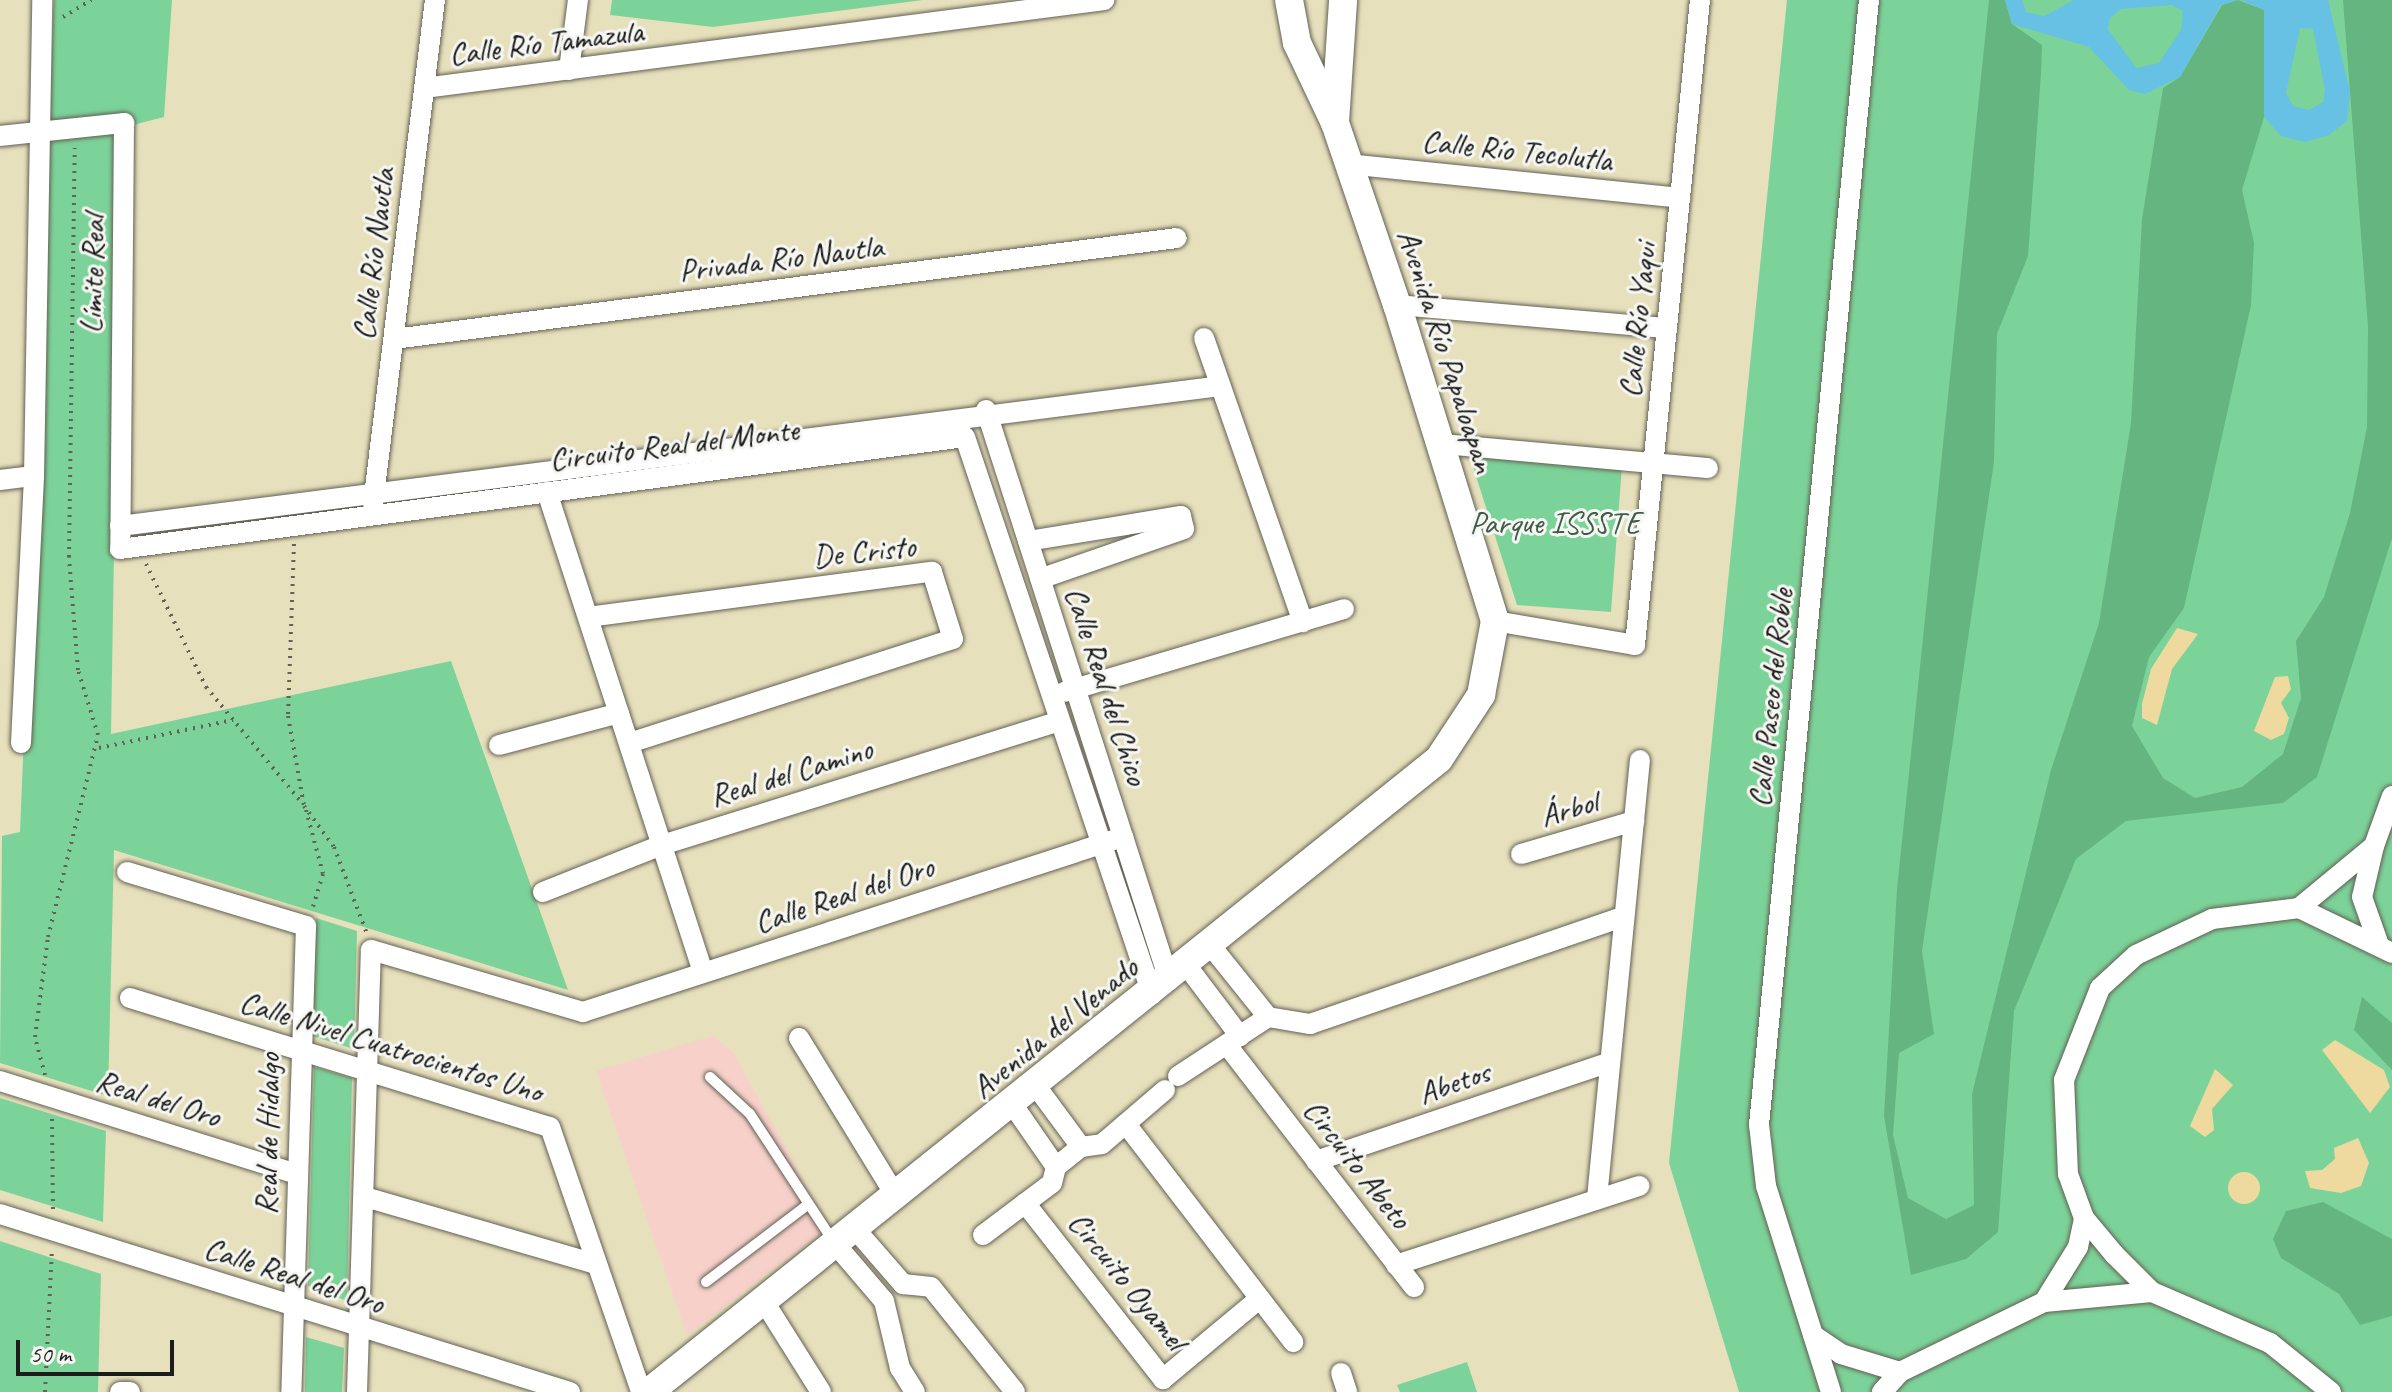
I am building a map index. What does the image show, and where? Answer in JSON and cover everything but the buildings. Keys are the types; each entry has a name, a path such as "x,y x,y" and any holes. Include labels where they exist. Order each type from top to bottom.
{"street":[{"path":"21,743 34,476 42,0"},
{"name":"Calle Río Nautla","path":"372,515 435,0"},
{"path":"569,70 578,0"},
{"name":"Calle Río Tamazula","path":"424,88 1104,0"},
{"name":"Avenida Río Papaloapan","path":"1287,0 1297,43 1335,123 1397,305 1443,444 1495,621 1481,695"},
{"name":"Avenida Río Papaloapan","path":"1335,123 1343,0"},
{"name":"Calle Río Yaqui","path":"1495,621 1635,645 1700,0"},
{"name":"Calle Paseo del Roble","path":"1831,1392 1766,1186 1759,1125 1869,0"},
{"name":"Límite Real","path":"0,136 124,123 120,526 130,548"},
{"name":"Calle Río Tecolutla","path":"1347,164 1680,198"},
{"name":"Privada Río Nautla","path":"394,339 1177,238"},
{"path":"1397,305 1667,328"},
{"path":"1204,338 1303,622"},
{"name":"Circuito Real del Monte","path":"120,526 986,410 1220,386"},
{"name":"Calle Real del Chico","path":"986,410 1169,980"},
{"name":"Circuito Real del Monte","path":"130,548 965,437 1100,843 1169,980"},
{"path":"1443,444 1708,468"},
{"path":"0,480 34,476"},
{"path":"547,492 703,972"},
{"path":"1028,541 1181,516 1184,529 1040,579"},
{"name":"De Cristo","path":"588,617 932,572 953,639 629,743"},
{"path":"1051,696 1344,609"},
{"name":"Avenida del Venado","path":"649,1392 678,1382 765,1303 1439,759 1481,695"},
{"path":"499,745 619,713"},
{"name":"Real del Camino","path":"543,892 662,845 1059,721"},
{"path":"1597,1198 1640,760"},
{"path":"2386,949 2362,897 2374,846 2392,796"},
{"name":"Árbol","path":"1521,854 1634,821"},
{"name":"Calle Real del Oro","path":"371,950 583,1012 1123,837"},
{"path":"2299,908 2374,846"},
{"path":"127,872 306,926"},
{"path":"2331,1392 2270,1343 2152,1292 2084,1218 2068,1174 2064,1080 2100,988 2136,955 2177,932 2256,910 2299,908 2386,949"},
{"path":"1211,946 1268,1017 1310,1024 1623,917"},
{"name":"Real de Hidalgo","path":"291,1392 306,926"},
{"path":"357,1392 371,950"},
{"name":"Circuito Abeto","path":"1169,980 1233,1040 1316,1161 1396,1265 1639,1186"},
{"name":"Calle Nivel Cuatrocientos Uno","path":"130,998 550,1127 641,1392"},
{"path":"1233,1040 1268,1017"},
{"path":"799,1038 897,1198"},
{"name":"Circuito Oyamel","path":"983,1235 1052,1183 1056,1167 1081,1147 1102,1144 1171,1083 1233,1040"},
{"name":"Abetos","path":"1316,1161 1610,1062"},
{"name":"Real del Oro","path":"0,1081 297,1174"},
{"path":"1036,1086 1081,1147"},
{"path":"1013,1105 1056,1167"},
{"path":"1126,1124 1293,1342"},
{"path":"365,1197 596,1264"},
{"name":"Circuito Oyamel","path":"1025,1203 1163,1379 1259,1299"},
{"name":"Calle Real del Oro","path":"0,1214 361,1330 570,1392"},
{"path":"2044,1302 2078,1247 2084,1218"},
{"path":"847,1238 903,1284 931,1287 1015,1392"},
{"path":"847,1238 884,1301 900,1368 915,1392"},
{"path":"1396,1265 1414,1287"},
{"path":"884,1301 903,1284"},
{"path":"1882,1392 1900,1372 2044,1302 2152,1292"},
{"path":"765,1303 821,1392"},
{"path":"1813,1335 1841,1354 1900,1372"}],"lane":[{"path":"710,1077 750,1114 806,1206 847,1238"},
{"path":"706,1282 806,1206"}],"path":[{"path":"41,25 91,0"},
{"path":"45,1392 54,1231 52,1097 35,1037 48,937 98,748 78,670 69,557 75,128"},
{"path":"295,526 288,716 304,806 323,874 306,926"},
{"path":"130,548 206,687 304,806 340,860 371,950"},
{"path":"98,748 233,720"}],"shaded area":[{"path":"712,1036 733,1052 829,1227 687,1335 596,1071"}],"green space":[{"path":"54,0 172,0 164,117 121,128 111,734 451,661 568,990 114,850 108,1096 0,1063 2,836 20,832"},
{"path":"612,0 923,0 713,27 610,15"},
{"path":"1787,0 2392,0 2392,1392 1739,1392 1669,1163"},
{"path":"1989,0 2005,0 2012,24 2042,45 2041,73 2028,256 1997,334 1994,462 1922,951 1934,1034 1899,1053 1893,1135 1908,1198 1946,1219 1974,1205 1972,1094 2051,770 2099,623 2131,423 2142,219 2163,88 2180,77 2222,5 2238,0 2264,10 2264,117 2242,190 2254,243 2251,305 2184,608 2149,657 2132,726 2163,778 2195,798 2242,787 2283,754 2301,698 2296,641 2324,597 2350,513 2367,427 2368,327 2343,0 2392,0 2392,538 2317,777 2283,803 2126,821 2076,859 2014,1011 1998,1232 1966,1259 1911,1275 1884,1116 1897,889"},
{"name":"Parque ISSSTE","path":"1469,454 1622,466 1611,612 1517,605"},
{"path":"316,918 357,931 354,1049 312,1036"},
{"path":"2362,997 2392,1023 2392,1070 2354,1030"},
{"path":"314,1067 352,1078 347,1301 308,1286"},
{"path":"0,1098 106,1131 103,1222 0,1190"},
{"path":"2323,1202 2392,1239 2392,1316 2360,1325 2339,1294 2281,1258 2273,1239 2286,1211"},
{"path":"0,1241 101,1274 98,1392 0,1392"},
{"path":"306,1337 344,1348 342,1392 305,1392"},
{"path":"1467,1362 1477,1392 1400,1392 1397,1385"}],"sand":[{"path":"2177,628 2198,634 2172,669 2157,725 2142,718 2142,704 2151,669"},
{"path":"2288,676 2291,689 2281,703 2289,718 2284,734 2271,740 2254,731 2275,677"},
{"path":"2335,1040 2384,1070 2390,1087 2370,1113 2322,1050"},
{"path":"2215,1069 2233,1085 2212,1109 2214,1130 2205,1137 2190,1126"},
{"path":"2358,1138 2369,1163 2361,1186 2341,1193 2310,1188 2305,1171 2322,1170 2335,1159 2334,1148"},
{"path":"2244,1172 2255,1177 2260,1188 2255,1199 2244,1204 2233,1199 2228,1188 2233,1177"}],"water":[{"path":"2005,0 2022,0 2026,12 2044,16 2074,0 2238,0 2221,5 2180,77 2145,94 2129,90 2089,47 2012,24","holes":["2172,5 2183,11 2181,30 2159,63 2136,68 2108,29 2110,18 2121,9"]},
{"path":"2241,0 2328,0 2350,92 2347,121 2329,135 2305,142 2281,136 2264,117 2264,10","holes":["2300,28 2313,29 2325,90 2323,102 2309,110 2293,106 2286,93"]}]}
